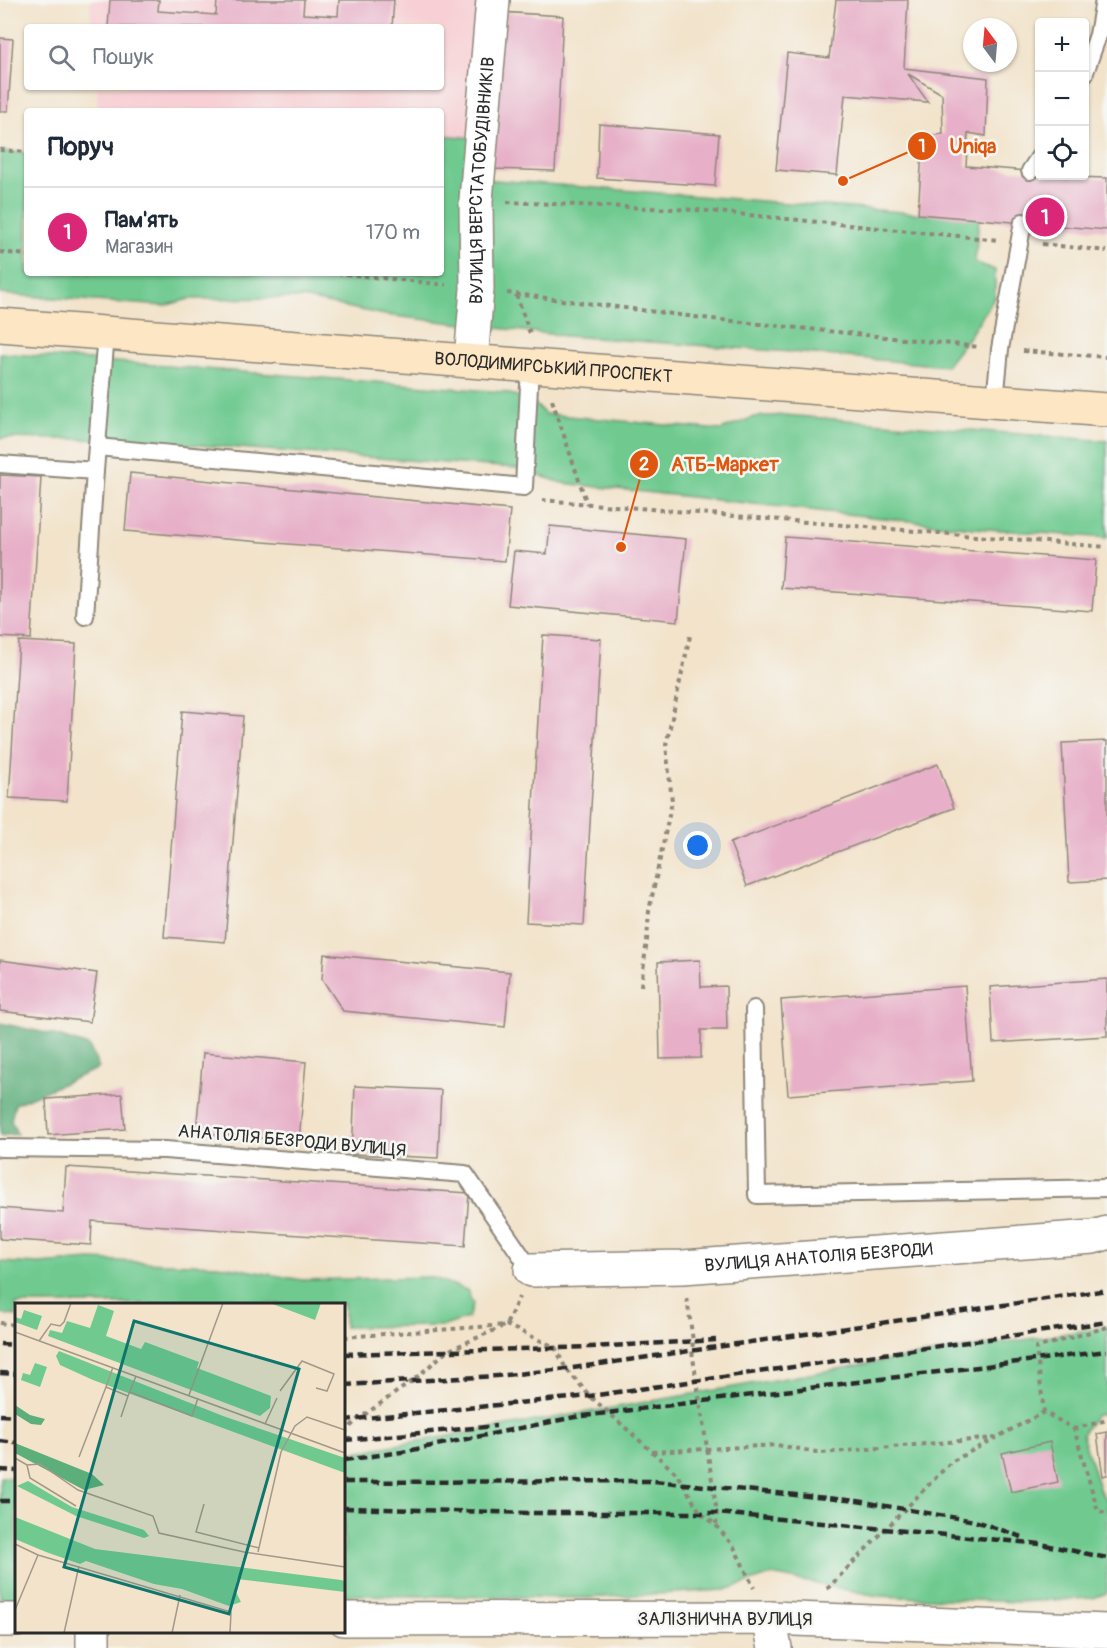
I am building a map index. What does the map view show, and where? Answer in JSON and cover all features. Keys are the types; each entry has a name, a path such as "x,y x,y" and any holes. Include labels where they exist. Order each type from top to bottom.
{"main road":[{"name":"ВОЛОДИМИРСЬКИЙ ПРОСПЕКТ","path":"0,325 1107,410"}],"street":[{"name":"ВУЛИЦЯ ВЕРСТАТОБУДІВНИКІВ","path":"471,360 477,289 476,200 493,0"},
{"name":"ВУЛИЦЯ АНАТОЛІЯ БЕЗРОДИ","path":"531,1270 683,1267 1093,1238 1107,1233"},
{"name":"ЗАЛІЗНИЧНА ВУЛИЦЯ","path":"345,1619 780,1629 1107,1631"}],"lane":[{"path":"1085,72 1098,35 1104,0"},
{"path":"1030,171 1035,164"},
{"path":"995,401 1000,350 1023,222"},
{"path":"85,616 106,333"},
{"path":"97,447 524,487 530,365"},
{"path":"0,464 95,471"},
{"path":"754,1009 758,1195 1107,1188"},
{"name":"АНАТОЛІЯ БЕЗРОДИ ВУЛИЦЯ","path":"0,1148 165,1150 465,1174 531,1270"}],"path":[{"path":"0,150 24,152"},
{"path":"476,200 698,210 1107,251"},
{"path":"0,252 24,255"},
{"path":"363,276 703,318 1000,350 1107,357"},
{"path":"533,499 1107,547"},
{"path":"640,986 649,911 672,801 666,745 690,636"},
{"path":"683,1267 693,1341 692,1351 717,1513 716,1525"},
{"path":"0,1323 15,1325"},
{"path":"345,1432 357,1420 411,1382 447,1351 506,1325"},
{"path":"345,1337 506,1325 555,1347 566,1369 590,1396 676,1473 700,1512 716,1525 734,1547 780,1629 951,1462 1044,1412"},
{"path":"1044,1412 1036,1348 1107,1326"},
{"path":"1044,1412 1074,1429 1098,1511 1107,1513"},
{"path":"1074,1429 1107,1420"},
{"path":"652,1452 777,1445 822,1453 995,1438"}],"shaded area":[{"path":"90,0 482,0 472,138 444,135 444,108 98,107 97,90 444,90 444,24 92,24"}],"green space":[{"path":"444,135 472,138 469,178 979,218 975,262 995,270 995,297 946,366 566,336 385,315 302,298 189,299 164,306 0,294 0,151 24,153 24,276 444,276"},
{"path":"0,353 503,392 531,400 545,414 721,430 754,417 785,415 1107,441 1107,538 974,528 562,483 516,468 127,440 0,438"},
{"path":"0,1023 55,1035 89,1046 99,1068 15,1104 11,1120 17,1134 0,1136"},
{"path":"90,1260 218,1265 302,1280 431,1277 467,1290 473,1304 468,1318 444,1326 345,1327 345,1303 15,1303 15,1316 0,1314 0,1262 40,1264"},
{"path":"1107,1327 1107,1414 1096,1415 1082,1434 1100,1491 1107,1501 1107,1593 1093,1598 1018,1602 878,1596 772,1575 725,1590 587,1598 345,1595 345,1454 890,1360"},
{"path":"0,1477 15,1478 15,1598 0,1598"}],"building":[{"path":"110,0 159,0 158,11 216,15 217,0 304,0 303,14 338,16 339,0 394,0 392,24 108,24"},
{"path":"836,0 908,0 904,68 988,78 986,136 968,133 966,166 1035,172 1035,180 1107,178 1107,230 918,214 923,136 943,134 942,94 908,74 928,102 845,95 837,175 776,170 787,53 829,58"},
{"path":"499,12 563,16 555,171 492,169"},
{"path":"0,38 13,39 8,111 0,111"},
{"path":"599,124 719,134 715,186 597,178"},
{"path":"130,473 510,510 505,561 125,531"},
{"path":"0,475 41,477 31,639 0,637"},
{"path":"550,526 686,539 678,621 508,605 514,551 547,554"},
{"path":"785,537 1096,560 1092,611 781,588"},
{"path":"543,635 601,639 584,925 526,922"},
{"path":"19,641 76,644 67,801 9,798"},
{"path":"182,711 243,716 225,942 164,937"},
{"path":"1107,741 1107,880 1069,882 1062,743"},
{"path":"938,764 954,808 747,886 730,843"},
{"path":"324,954 510,972 505,1027 343,1011 322,979"},
{"path":"0,960 97,973 90,1022 0,1011"},
{"path":"700,960 701,987 726,986 727,1030 701,1030 701,1058 660,1059 658,962"},
{"path":"1107,979 1107,1036 993,1043 990,987"},
{"path":"965,986 972,1081 788,1095 781,1000"},
{"path":"203,1053 306,1062 299,1141 196,1133"},
{"path":"355,1086 441,1090 438,1158 352,1154"},
{"path":"122,1094 125,1129 48,1135 46,1099"},
{"path":"66,1167 469,1193 465,1246 92,1221 91,1245 0,1239 0,1208 63,1213"},
{"path":"1107,1432 1107,1475 1103,1476 1097,1434"},
{"path":"1050,1442 1058,1482 1011,1492 1002,1453"}],"railway":[{"path":"345,1385 496,1376 566,1369 1107,1290"},
{"path":"345,1420 590,1396 1107,1322"},
{"path":"345,1354 591,1347 716,1340"},
{"path":"0,1344 15,1345"},
{"path":"345,1460 402,1452 575,1417 1107,1351"},
{"path":"0,1373 15,1374"},
{"path":"0,1415 15,1416"},
{"path":"345,1440 496,1426"},
{"path":"0,1441 15,1443"},
{"path":"0,1470 15,1471"},
{"path":"345,1482 654,1481 857,1501 975,1521 1022,1537"},
{"path":"0,1501 15,1501"},
{"path":"345,1508 531,1513 717,1513 1041,1544 1107,1558"}],"place":[{"name":"Uniqa","path":"843,181"},
{"name":"Пам'ять","path":"1045,217"},
{"name":"АТБ-Маркет","path":"621,547"}]}
